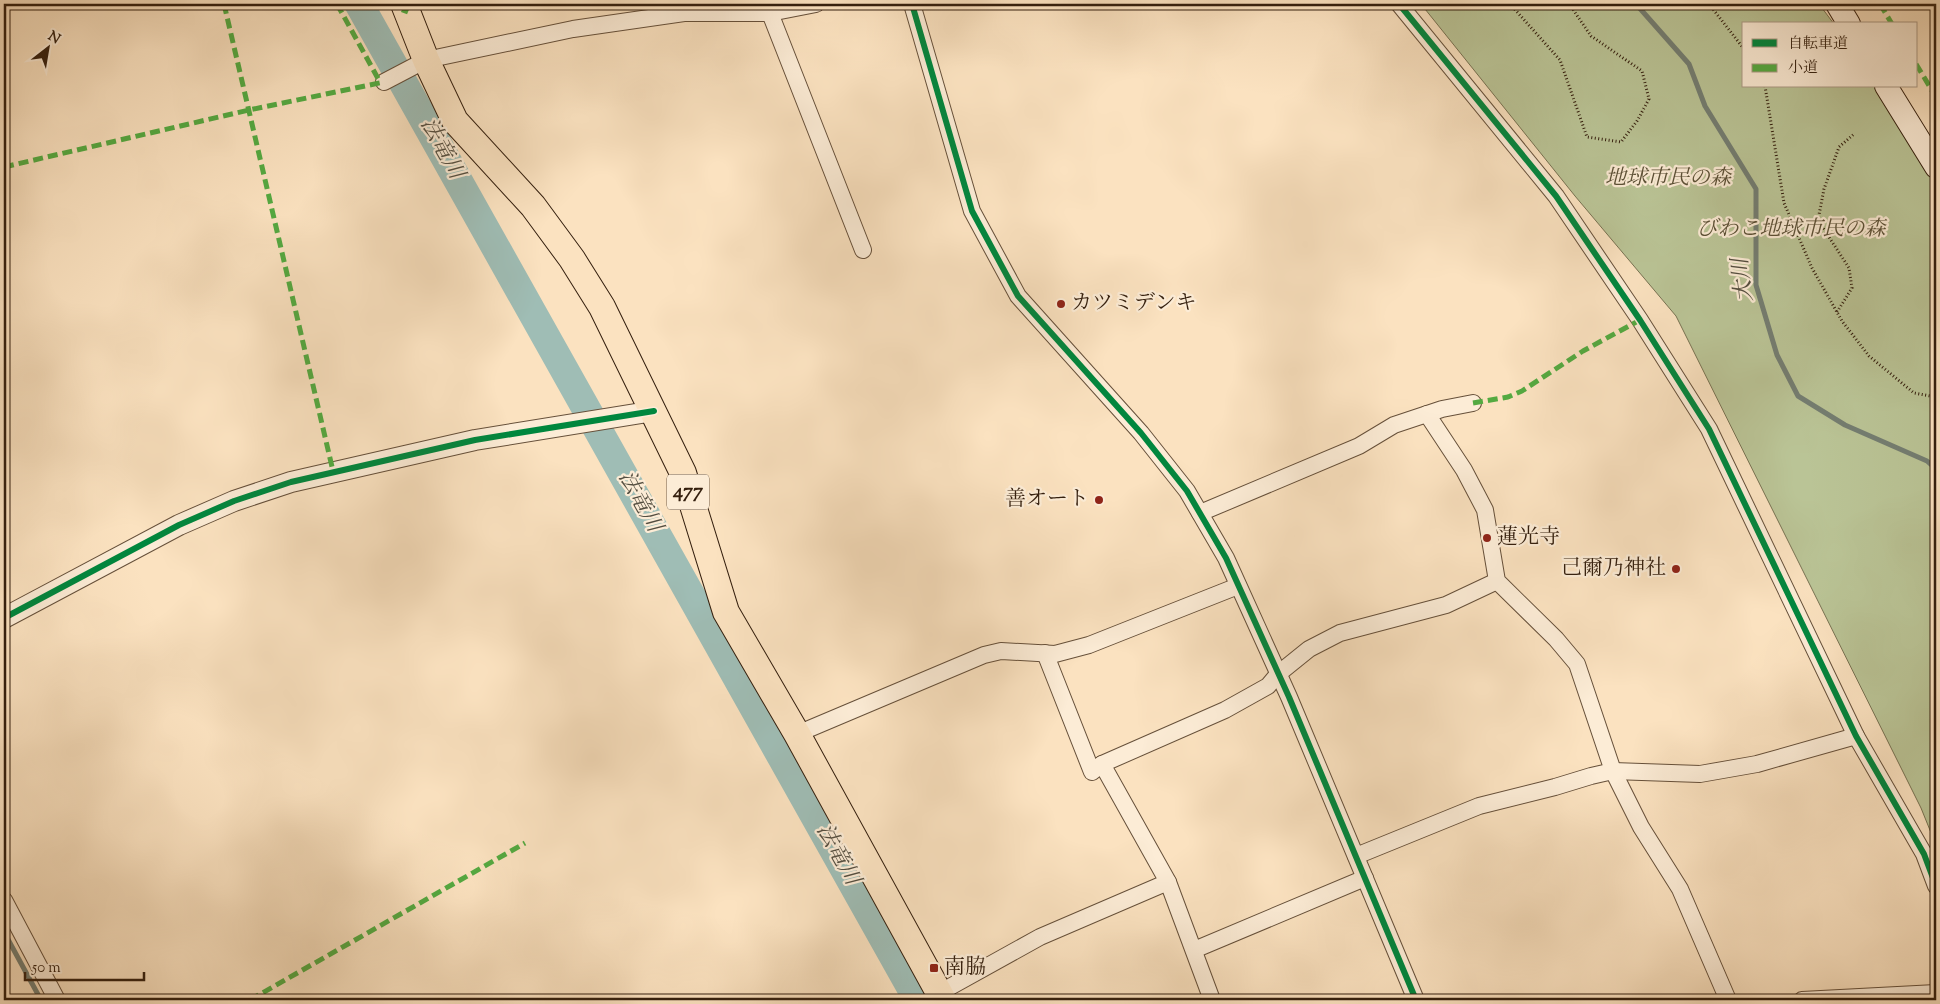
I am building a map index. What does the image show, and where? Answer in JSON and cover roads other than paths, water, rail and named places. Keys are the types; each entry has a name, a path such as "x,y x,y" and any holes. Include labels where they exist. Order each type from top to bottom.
{"highway":[{"name":"477","path":"404,4 422,61 455,121 533,206 572,259 602,307 654,411 682,473 726,612 797,734 941,997"}],"main road":[{"path":"1837,4 1848,22"},
{"path":"1887,88 1936,167"}],"street":[{"path":"384,82 422,61 573,29 686,9 770,13 816,4"},
{"path":"912,4 972,211 1018,296 1141,433 1187,491 1226,558 1278,674 1416,1000"},
{"path":"1399,4 1556,196 1640,320 1709,429 1856,736 1924,854 1936,886"},
{"path":"770,13 863,250"},
{"path":"1200,513 1359,446 1394,425 1427,414 1473,403"},
{"path":"4,618 179,525 234,502 290,482 475,440 654,411"},
{"path":"1427,414 1464,470 1485,510 1497,581 1556,639 1577,664 1613,771 1642,827 1680,890 1728,1000"},
{"path":"1045,653 1092,772 1102,764 1225,710 1268,686 1278,674 1309,649 1340,633 1446,605 1497,581"},
{"path":"797,734 984,655 1001,651 1055,654 1089,645 1238,586"},
{"path":"1356,856 1479,806 1613,771 1700,774 1757,764 1856,736"},
{"path":"1102,764 1168,882 1212,1000"},
{"path":"1194,950 1365,878"},
{"path":"941,997 1040,937 1168,882"},
{"path":"4,900 57,1000"},
{"path":"1802,1000 1936,993"}],"waterway":[{"name":"法竜川","path":"359,4 918,1000"},
{"name":"大川","path":"1636,4 1689,64 1705,106 1756,189 1756,285 1777,355 1798,396 1845,425 1927,461 1936,469"},
{"path":"4,932 41,1000"}],"place":[{"name":"カツミデンキ","path":"1061,304"},
{"name":"善オート","path":"1099,500"},
{"name":"蓮光寺","path":"1487,538"},
{"name":"己爾乃神社","path":"1676,569"},
{"name":"南脇","path":"934,968"}],"park label":[{"name":"地球市民の森","path":"1668,179"},
{"name":"びわこ地球市民の森","path":"1791,230"}]}
